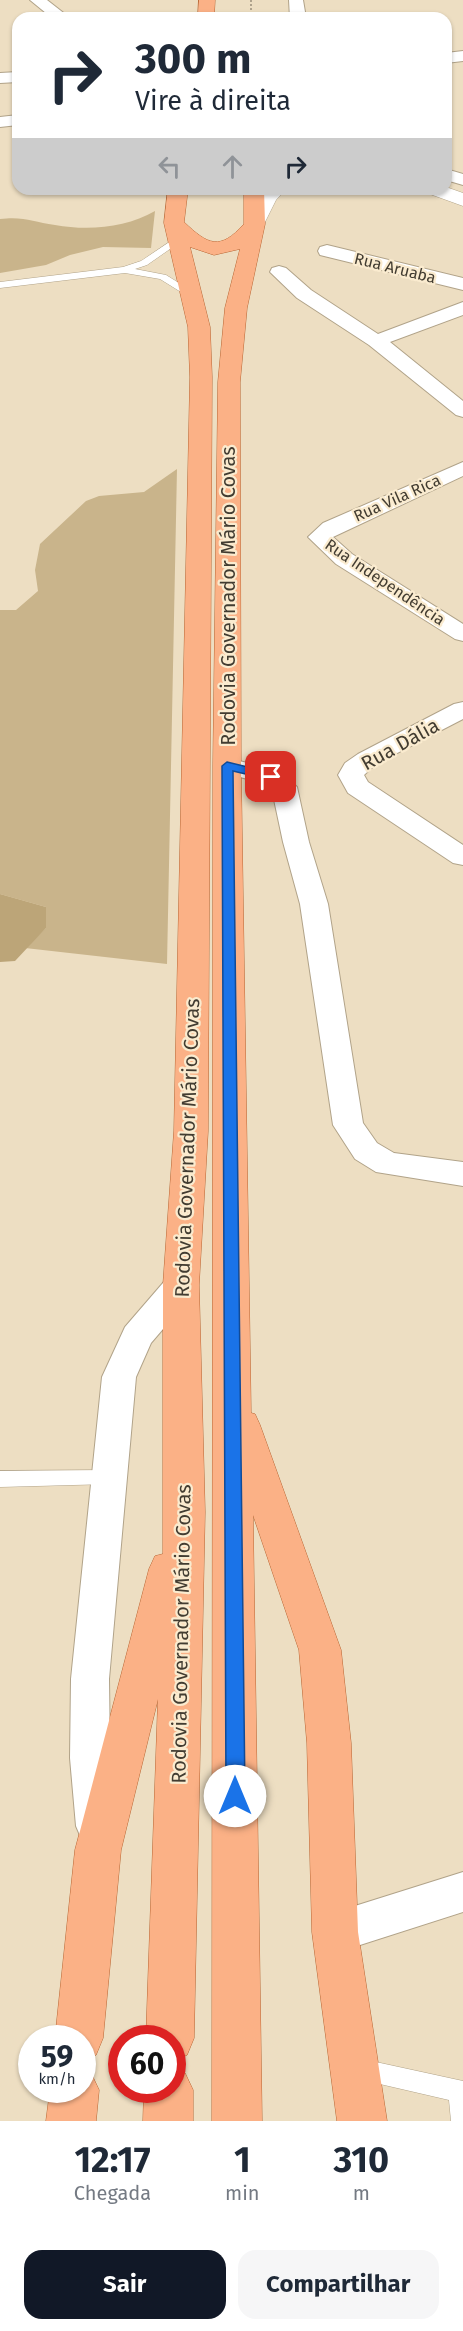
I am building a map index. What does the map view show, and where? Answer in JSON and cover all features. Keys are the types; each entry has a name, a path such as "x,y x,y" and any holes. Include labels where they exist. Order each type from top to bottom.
{"main road":[{"name":"Rodovia Governador Mário Covas","path":"237,2121 227,766 231,343 255,224 254,195"},
{"name":"Rodovia Governador Mário Covas","path":"170,2025 185,1512 181,1285 191,1131 201,377 199,327 178,209"},
{"path":"178,209 199,245 220,248 238,244 255,224"},
{"path":"233,1401 320,1650 329,1743 334,1932 359,2102"},
{"path":"80,2025 98,1850 185,1512"},
{"path":"71,2121 73,2103"},
{"path":"168,2103 168,2121"}],"street":[{"path":"37,0 54,12"},
{"path":"255,224 269,195"},
{"name":"Rua Aruaba","path":"327,251 463,284"},
{"path":"279,272 304,294 376,341 463,411"},
{"path":"376,341 463,308"},
{"name":"Rua Vila Rica","path":"331,528 463,468"},
{"name":"Rua Independência","path":"331,528 319,537 324,543 463,634"},
{"name":"Rua Dália","path":"463,709 367,759 354,768 351,775 357,787 463,857"},
{"path":"227,766 271,777 284,788 296,842 314,904 348,1125 366,1151 387,1164 463,1174"},
{"path":"98,1850 90,1758 90,1679 119,1377 137,1336 181,1285"},
{"path":"334,1932 463,1892"}],"lane":[{"path":"0,285 125,270 144,264 178,209"},
{"path":"125,270 163,277 192,296"},
{"path":"0,1479 110,1477"},
{"path":"359,2102 459,2091 462,2121"}],"shaded area":[{"path":"155,211 151,248 103,247 70,255 46,265 0,273 0,219 22,219 68,227 93,228 132,221"},
{"path":"177,469 167,964 25,948 46,928 46,907 0,894 0,610 16,610 38,591 35,570 40,544 86,501 99,496 144,492"},
{"path":"0,894 46,907 46,928 15,961 0,962"}],"route":[{"path":"235,1796 227,766 271,777"}]}
